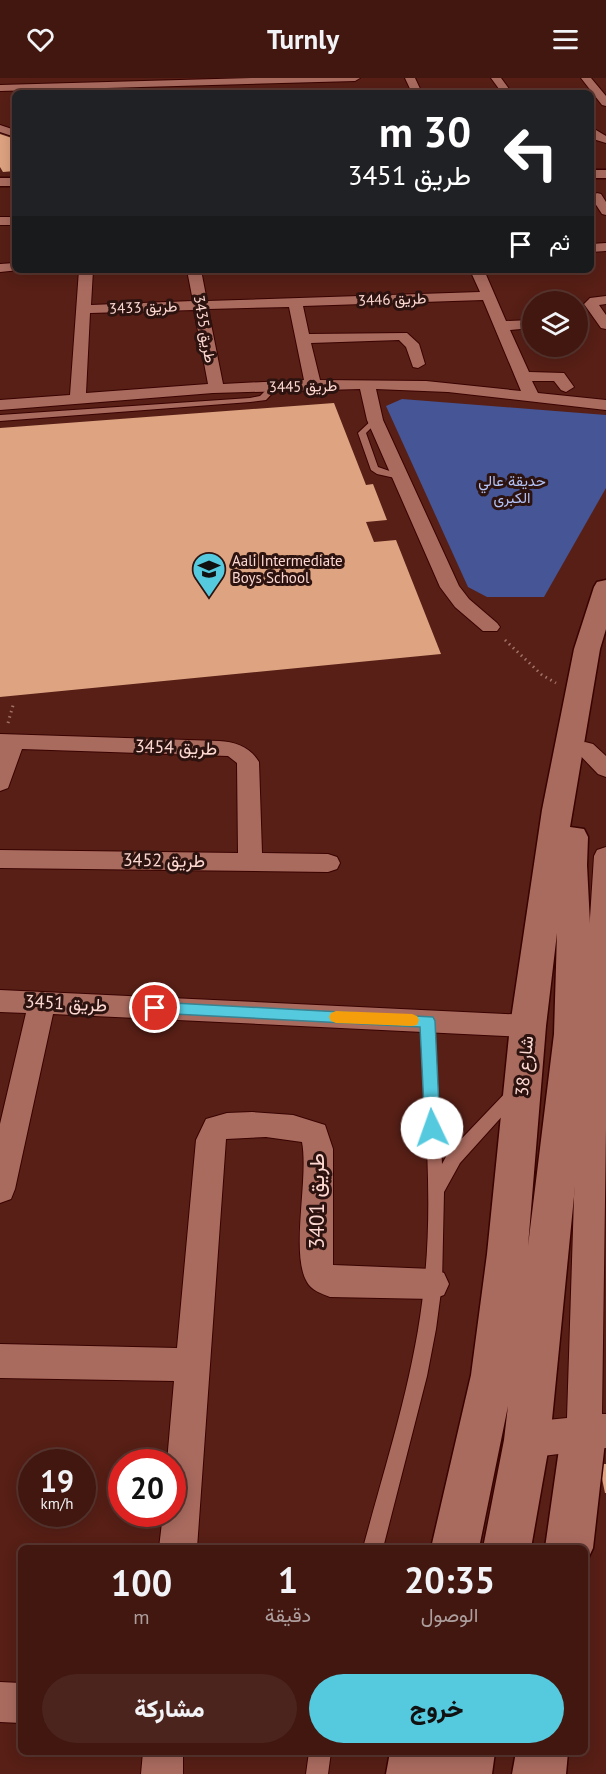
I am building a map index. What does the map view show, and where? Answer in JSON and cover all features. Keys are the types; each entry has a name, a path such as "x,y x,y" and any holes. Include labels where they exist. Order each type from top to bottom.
{"street":[{"path":"0,88 23,83 55,90 130,81 183,84 240,80 355,78"},
{"path":"273,81 275,90"},
{"path":"589,82 606,85"},
{"path":"594,91 604,109"},
{"path":"598,197 606,211"},
{"name":"طريق 3433","path":"78,399 86,273"},
{"name":"طريق 3435","path":"195,273 216,388"},
{"path":"478,273 532,398"},
{"name":"طريق 3446","path":"201,305 490,296"},
{"path":"601,300 591,304 605,323"},
{"path":"295,302 313,385"},
{"name":"طريق 3433","path":"85,309 201,305"},
{"path":"588,322 605,323"},
{"path":"502,326 522,325"},
{"name":"طريق 3446","path":"302,339 402,336 410,339 414,346 418,364"},
{"path":"524,377 559,376 566,387"},
{"name":"طريق 3445","path":"0,405 216,388 313,385 427,386 606,405"},
{"path":"367,385 375,420 450,587 462,603 490,627"},
{"name":"شارع 38","path":"456,1545 493,1375 528,1026 557,810 587,649 606,587"},
{"path":"508,1545 526,1440 572,1034 574,944 571,865 574,803 596,759 606,643"},
{"path":"0,783 7,741"},
{"name":"طريق 3454","path":"7,741 232,749 242,754 248,762 250,861"},
{"path":"570,1545 595,1433 606,856"},
{"name":"طريق 3452","path":"0,859 328,863"},
{"name":"طريق 3451","path":"0,1001 528,1026"},
{"path":"0,1188 42,1002"},
{"path":"528,1026 546,1033 551,1041 536,1176 538,1186 553,1206"},
{"name":"طريق 3401","path":"178,1545 211,1140 216,1128 231,1125 302,1128 315,1134 318,1149 316,1260 319,1274 330,1282 433,1284"},
{"path":"0,1361 191,1365"},
{"path":"493,1375 526,1440"},
{"path":"526,1440 595,1433"},
{"path":"0,1702 18,1703"},
{"path":"162,1774 163,1755"},
{"path":"413,1774 416,1755"},
{"path":"465,1774 468,1755"},
{"path":"539,1774 542,1755"}],"lane":[{"path":"0,418 250,400 262,398 276,387"},
{"path":"374,1545 418,1376 433,1284 435,1191 428,1021"},
{"path":"435,1191 454,1158 491,1116 523,1085"},
{"path":"317,1774 320,1755"}],"path":[{"path":"490,627 552,682 580,689"}],"green space":[{"name":"حديقة عالي الكبرى","path":"402,399 606,415 606,488 544,597 487,597 468,587 386,406"}],"building":[{"path":"0,134 12,138 12,171 3,172 0,167"},
{"name":"Aali Intermediate Boys School","path":"334,403 366,485 373,484 387,520 366,522 374,542 396,540 441,654 0,697 0,428"},
{"path":"599,1464 606,1464 606,1493 605,1493"}],"slow traffic":[{"path":"336,1017 412,1020"}],"place":[{"name":"Aali Intermediate Boys School","path":"209,598"}],"route":[{"path":"155,1008 428,1021 432,1128"}]}
